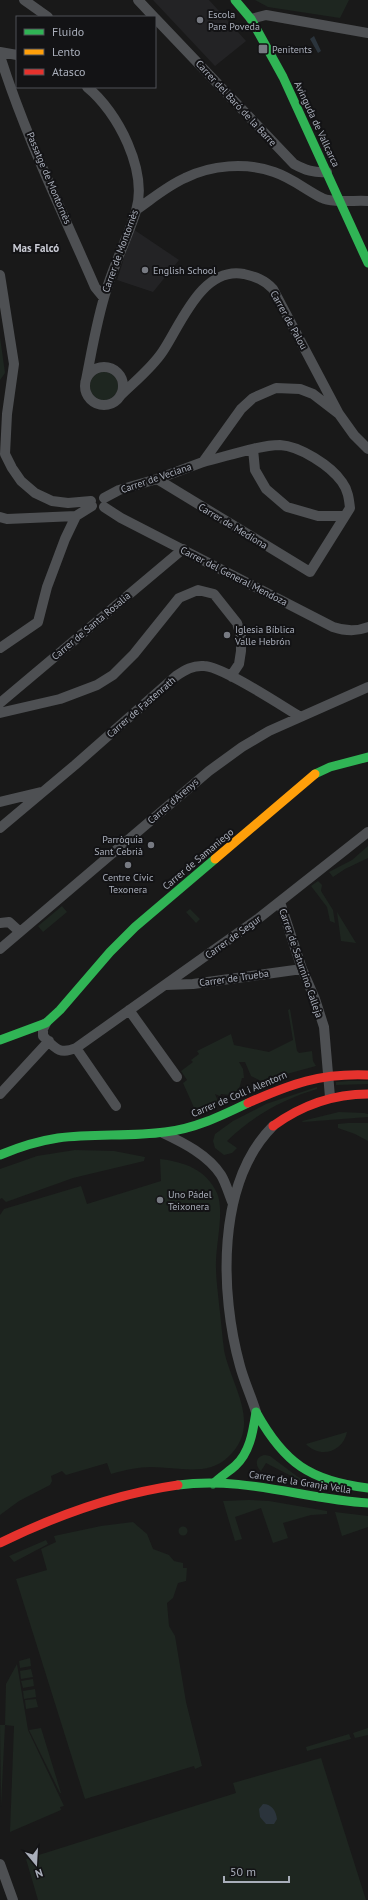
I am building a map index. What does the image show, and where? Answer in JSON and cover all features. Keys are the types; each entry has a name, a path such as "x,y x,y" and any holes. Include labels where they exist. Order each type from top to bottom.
{"street":[{"path":"24,0 47,16"},
{"name":"Carrer del Baró de la Barre","path":"138,0 154,16"},
{"name":"Avinguda de Vallcarca","path":"235,0 251,19 283,77 368,263"},
{"path":"251,19 266,15 368,33"},
{"name":"Carrer del Baró de la Barre","path":"156,18 294,164 304,170 327,172"},
{"path":"0,52 16,55"},
{"name":"Passatge de Montornès","path":"0,56 15,99 95,287 104,298"},
{"name":"Carrer de Montornès","path":"86,380 104,298 136,210 138,179 128,148 118,125 104,105 88,88"},
{"path":"136,210 184,178 198,172 228,167 257,168 274,172 290,179 322,199 368,201"},
{"name":"Carrer de Palou","path":"120,396 162,353 194,301 211,281 227,274 240,273 262,279 273,289 339,414"},
{"path":"0,275 14,364 7,414 5,454 21,481 35,493 52,501 92,504"},
{"path":"108,368 115,371 121,378 123,384 120,396 110,404 97,404 87,396 85,390 86,380 90,372 96,369 108,368"},
{"name":"Carrer de Veciana","path":"92,504 96,496 104,502 119,490 157,479 203,462 241,409 252,398 276,388 300,389 314,394 339,414 354,435 368,449"},
{"path":"203,462 253,449 281,445 302,451 333,472 343,482 349,496 350,508 345,516 318,516 287,506 266,489 255,470 253,449"},
{"name":"Carrer de Mediona","path":"157,479 310,572 345,516"},
{"name":"Carrer del General Mendoza","path":"104,502 121,518 333,627 344,630 356,630 368,627"},
{"path":"0,648 38,622 51,573 76,516 92,504"},
{"path":"0,517 7,519 76,516"},
{"name":"Carrer de Santa Rosalia","path":"0,703 183,549"},
{"path":"0,713 60,699 97,685 113,674 134,654 179,598 198,590 214,594 237,623 241,636 241,651 239,664 232,677"},
{"name":"Carrer de Fastenrath","path":"0,828 176,676 188,668 205,666 222,671 300,716"},
{"name":"Carrer d'Arenys","path":"0,949 209,770 242,746 300,716 368,687"},
{"name":"Carrer de Samaniego","path":"0,1040 46,1023 62,1008 110,952 135,927 311,778 330,767 368,757"},
{"path":"0,802 43,792"},
{"name":"Carrer de Segur","path":"78,1052 94,1036 280,902 368,832"},
{"name":"Carrer de Saturnino Calleja","path":"280,902 324,1027 330,1097"},
{"path":"0,923 9,922 20,932"},
{"name":"Carrer de Trueba","path":"166,985 193,984 302,968"},
{"path":"129,1010 177,1077"},
{"path":"45,1046 42,1032 46,1023"},
{"path":"27,1031 45,1046 62,1052 78,1052 116,1106"},
{"path":"0,1094 45,1046"},
{"name":"Carrer de Coll i Alentorn","path":"0,1155 29,1145 67,1137 163,1133 203,1122 232,1111 282,1087 328,1074 368,1074"},
{"path":"368,1094 348,1094 330,1097 300,1108 273,1126 261,1139 251,1155 237,1188 233,1204 226,1257 230,1318 240,1367 256,1412 267,1434 287,1456 303,1470 332,1482 368,1488"},
{"path":"163,1133 209,1160 222,1176 233,1204"},
{"path":"213,1484 220,1476 236,1465 246,1452 253,1436 256,1412"},
{"name":"Carrer de la Granja Vella","path":"0,1543 48,1520 112,1498 179,1485 250,1485 339,1501 368,1503"},
{"path":"0,1864 13,1900"}],"shaded area":[{"name":"Escola Pare Poveda","path":"153,0 209,0 246,41 215,66"},
{"path":"255,0 349,0 340,18 268,7"},
{"path":"314,36 321,51 318,53 310,39"},
{"name":"English School","path":"133,229 179,260 153,292 117,280"},
{"path":"0,337 5,373 0,380"},
{"path":"104,372 114,376 118,386 114,396 104,400 94,396 90,386 94,376"},
{"path":"368,846 368,858 345,869 333,877 329,872 352,860"},
{"path":"318,881 322,885 321,891 333,910 335,923 330,921 327,907 311,886"},
{"path":"62,906 67,912 43,932 38,926"},
{"path":"190,909 200,919 196,923 186,912"},
{"path":"337,912 356,943 341,941"},
{"path":"290,1009 297,1051 299,1053 312,1051 313,1061 316,1066 261,1081 251,1076 245,1062 239,1062 243,1069 244,1078 242,1078 239,1089 230,1095 221,1094 220,1096 215,1094 219,1104 196,1112 183,1083 187,1080 181,1071 193,1062 191,1060 199,1054 197,1051 231,1034 234,1045 269,1052 293,1040 288,1010"},
{"path":"368,1081 368,1084 336,1085 336,1082"},
{"path":"317,1087 317,1089 280,1103 247,1124 227,1141 237,1148 232,1153 224,1155 215,1148 213,1141 215,1134 233,1121 266,1104"},
{"path":"339,1112 364,1113 368,1114 368,1117 302,1121"},
{"path":"368,1123 368,1141 355,1134 338,1128 338,1124"},
{"path":"75,1150 114,1151 145,1157 144,1161 73,1178 6,1202 2,1198 0,1199 0,1169 37,1156"},
{"path":"160,1159 177,1162 200,1172 207,1178 217,1193 220,1219 216,1259 216,1277 224,1350 238,1391 244,1419 243,1432 238,1445 228,1457 220,1463 202,1469 192,1470 147,1467 111,1474 107,1463 66,1475 62,1471 51,1476 52,1481 50,1485 19,1501 0,1515 0,1215 4,1209 81,1186 87,1204 161,1181"},
{"path":"347,1432 345,1439 341,1444 336,1449 330,1451 318,1451 312,1449 306,1444"},
{"path":"265,1455 270,1456 298,1477 331,1491 301,1481 266,1463 261,1471 257,1466 257,1461 260,1457"},
{"path":"223,1501 269,1501 327,1511 327,1514 311,1515 283,1523 288,1538 273,1543 261,1508 235,1517 242,1539 235,1541"},
{"path":"335,1512 368,1516 368,1527 342,1536"},
{"path":"133,1522 147,1534 153,1549 169,1555 174,1561 183,1563 183,1568 187,1568 186,1581 178,1583 173,1598 167,1603 169,1626 175,1636 186,1702 202,1766 195,1769 194,1766 85,1799 16,1579 47,1570 41,1549 56,1542 54,1536 101,1526"},
{"path":"183,1526 188,1531 183,1536 178,1531"},
{"path":"46,1540 48,1544 14,1562 9,1556"},
{"path":"30,1658 31,1666 20,1668 19,1661"},
{"path":"17,1664 28,1730 64,1806 60,1807 61,1810 10,1832 14,1726 5,1725 6,1684"},
{"path":"31,1669 33,1677 21,1679 20,1671"},
{"path":"33,1679 34,1686 23,1688 21,1681"},
{"path":"35,1689 36,1697 24,1699 23,1691"},
{"path":"36,1699 38,1707 26,1709 25,1700"},
{"path":"0,1725 5,1725 1,1807"},
{"path":"41,1728 61,1793 29,1730"},
{"path":"368,1728 368,1735 355,1738 353,1733"},
{"path":"349,1734 351,1739 307,1751 306,1747"},
{"path":"321,1758 366,1900 38,1900 26,1859 236,1793 233,1783"},
{"path":"263,1804 269,1805 275,1811 277,1819 274,1824 266,1824 260,1817 259,1809"}],"traffic: fast":[{"path":"235,0 251,19 283,77 368,263"},
{"path":"315,774 330,767 368,757"},
{"path":"0,1040 46,1023 60,1010 110,952 135,927 215,859"},
{"path":"0,1155 14,1149 58,1138 152,1133 186,1128 228,1113 248,1103"},
{"path":"256,1412 266,1430 277,1444 288,1457 301,1466 314,1474 330,1480 368,1488"},
{"path":"213,1484 235,1466 244,1455 254,1427 256,1412"},
{"path":"178,1485 226,1483 344,1501 368,1503"}],"traffic: slow":[{"path":"215,859 315,774"}],"traffic: jam":[{"path":"248,1103 278,1090 306,1081 335,1076 368,1075"},
{"path":"273,1126 295,1112 318,1102 342,1096 368,1094"},
{"path":"0,1543 43,1523 87,1507 132,1494 178,1485"}],"place":[{"name":"Escola Pare Poveda","path":"200,20"},
{"name":"Penitents","path":"263,49"},
{"name":"English School","path":"145,270"},
{"name":"Iglesia Bíblica Valle Hebrón","path":"227,635"},
{"name":"Parròquia Sant Cebrià","path":"151,845"},
{"name":"Centre Cívic Texonera","path":"128,865"},
{"name":"Uno Pádel Teixonera","path":"160,1200"}],"district":[{"name":"Mas Falcó","path":"36,248"}]}
